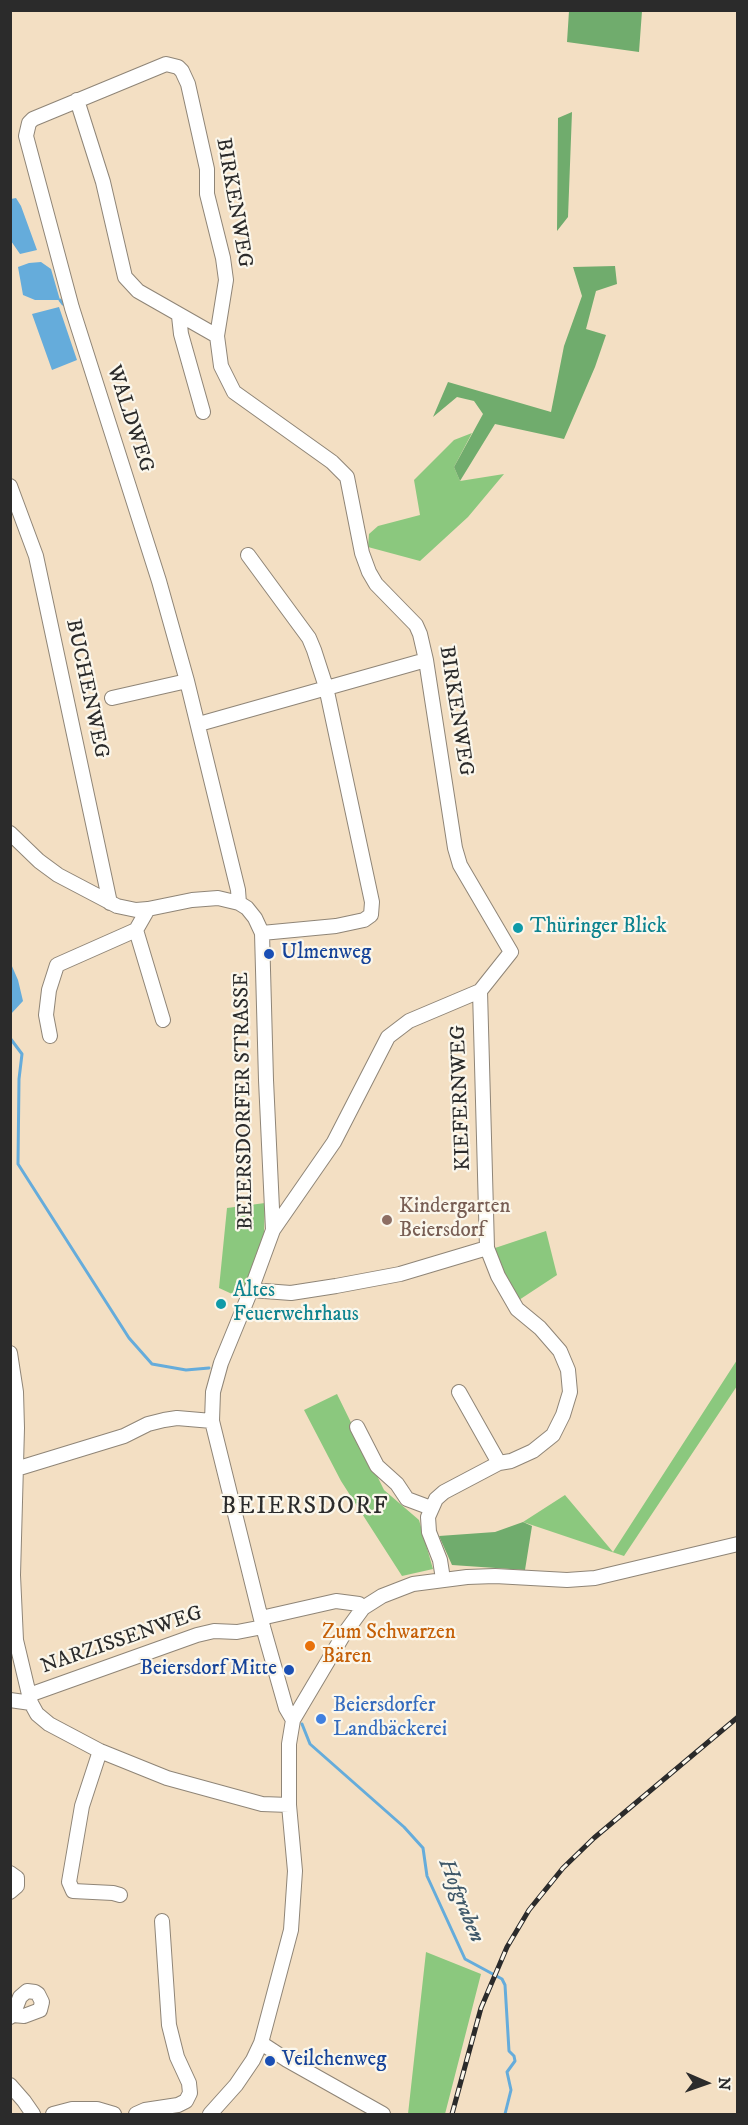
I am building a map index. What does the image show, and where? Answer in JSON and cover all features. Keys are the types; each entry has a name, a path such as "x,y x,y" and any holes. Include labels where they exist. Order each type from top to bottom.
{"street":[{"name":"WALDWEG","path":"178,67 166,64 33,118 26,136 72,308 159,581 188,681 238,890 239,903"},
{"name":"BIRKENWEG","path":"178,67 188,84 207,169 208,201 224,258 226,280 217,336 221,366 234,392 332,462 347,477 362,553 369,572 376,584 416,625 420,634 458,857 467,879 511,952 480,991 409,1021 388,1037 334,1142 273,1230"},
{"path":"77,100 103,182 125,277 138,291 217,336"},
{"path":"179,316 181,334 203,412"},
{"name":"BUCHENWEG","path":"10,486 33,546 45,594 110,903"},
{"path":"10,833 39,861 58,875 117,906 136,910 148,909 206,898 239,903 255,918 262,933 336,926 364,920 370,915 372,902 326,687 309,638 248,555"},
{"path":"199,724 426,660"},
{"path":"112,698 188,681"},
{"path":"50,1036 46,1015 49,990 57,965 135,930 148,909"},
{"path":"135,930 163,1020"},
{"name":"BEIERSDORFER STRASSE","path":"262,933 273,1230 221,1363 213,1392 212,1421 262,1622 286,1708 293,1720"},
{"name":"KIEFERNWEG","path":"431,1508 444,1492 499,1463 511,1461 533,1451 553,1435 563,1415 570,1392 568,1370 560,1351 540,1328 517,1309 498,1276 487,1248 480,991"},
{"path":"251,1290 291,1293 336,1286 400,1274 487,1248"},
{"path":"10,1353 16,1392 18,1428 13,1575 16,1640 30,1699 37,1714 50,1724 100,1751 168,1778 262,1804 289,1804"},
{"path":"459,1392 499,1463"},
{"path":"16,1469 124,1436 148,1424 164,1420 177,1418 212,1421"},
{"path":"357,1427 377,1466 397,1484 407,1499 431,1508 428,1517 429,1532 440,1560 443,1579"},
{"path":"210,2115 248,2068 261,2043 278,1983 293,1911 295,1871 289,1804 289,1744 293,1720 344,1634 363,1608 397,1588 412,1584 443,1579 495,1576 567,1580 595,1578 738,1544"},
{"name":"NARZISSENWEG","path":"30,1699 214,1630 237,1632 262,1622 336,1601 359,1604 363,1608"},
{"path":"10,1700 30,1699"},
{"path":"100,1751 82,1806 69,1882 73,1891 120,1895"},
{"path":"10,1873 17,1878 16,1886 10,1892"},
{"path":"136,2115 145,2110 178,2105 186,2101 190,2093 189,2083 177,2057 169,2025 162,1921"},
{"path":"261,2043 287,2061 383,2115"},
{"path":"10,2085 33,2115"},
{"path":"53,2115 72,2109 97,2109 114,2115"}],"green space":[{"path":"569,11 642,11 639,52 567,42"},
{"path":"572,112 568,217 557,231 558,118"},
{"path":"615,266 617,284 596,291 586,329 606,335 564,439 495,424 460,481 454,467 483,414 474,401 457,397 433,417 448,382 551,412 564,346 582,296 573,267"},
{"path":"472,433 454,467 460,481 504,474 468,517 420,561 368,547 369,534 378,526 420,515 414,480 454,440"},
{"path":"265,1203 264,1233 243,1299 219,1288 227,1208"},
{"path":"546,1231 557,1275 519,1300 513,1293 492,1249"},
{"path":"737,1360 737,1386 624,1556 523,1522 565,1495 613,1552"},
{"path":"337,1394 384,1490 419,1520 433,1569 402,1576 341,1481 304,1410"},
{"path":"523,1522 532,1526 525,1570 452,1565 439,1536 495,1532"},
{"path":"426,1952 481,1974 445,2114 408,2114"}],"water":[{"path":"16,198 37,250 20,254 11,241 11,199"},
{"path":"41,262 51,269 60,300 35,300 23,295 18,267"},
{"path":"59,307 77,360 52,370 32,314"},
{"path":"11,964 23,1001 11,1014"}],"waterway":[{"name":"Hofgraben","path":"60,300 63,304"},
{"path":"10,1038 22,1054 19,1079 18,1164 129,1338 152,1364 186,1370 209,1368"},
{"name":"Hofgraben","path":"302,1724 310,1744 404,1827 423,1848 427,1876 465,1959 502,1979 505,1985 509,2051 515,2061 507,2072 511,2090 505,2114"}],"railway":[{"path":"452,2114 481,2008 507,1947 529,1910 563,1868 594,1838 738,1717"}],"place":[{"name":"Thüringer Blick","path":"518,928"},
{"name":"Ulmenweg","path":"269,954"},
{"name":"Kindergarten Beiersdorf","path":"387,1220"},
{"name":"Altes Feuerwehrhaus","path":"221,1304"},
{"name":"Zum Schwarzen Bären","path":"310,1646"},
{"name":"Beiersdorf Mitte","path":"289,1670"},
{"name":"Beiersdorfer Landbäckerei","path":"321,1719"},
{"name":"Veilchenweg","path":"270,2061"}],"district":[{"name":"BEIERSDORF","path":"305,1508"}]}
